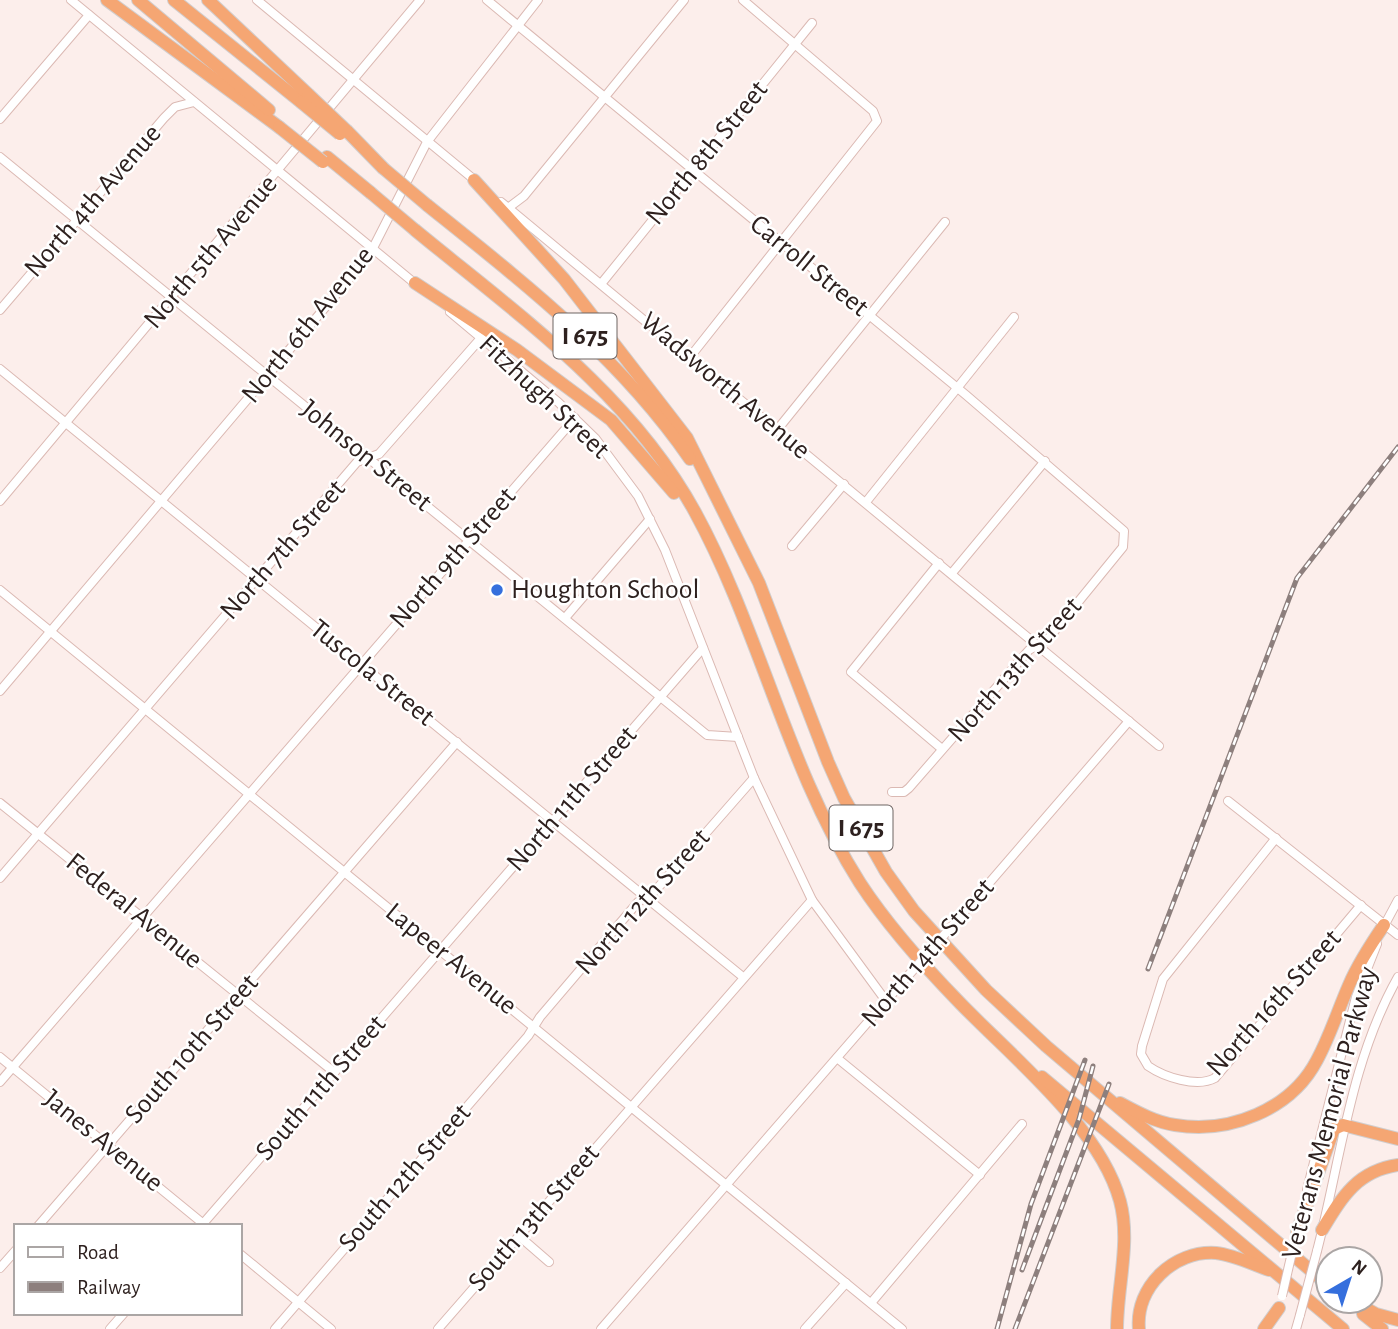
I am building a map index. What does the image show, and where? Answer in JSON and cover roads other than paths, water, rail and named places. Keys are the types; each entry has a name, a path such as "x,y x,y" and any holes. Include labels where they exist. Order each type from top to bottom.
{"highway":[{"path":"107,0 281,124"},
{"name":"I 675","path":"138,0 281,124 548,338 603,388 663,463 705,531 739,603 835,840 886,921 959,1002 1015,1055 1343,1329"},
{"path":"174,0 304,98"},
{"path":"208,0 304,98"},
{"name":"I 675","path":"304,98 427,205 562,314 605,355 681,446 714,494 759,583 828,762 886,872 914,911 986,990 1105,1097 1314,1273"},
{"path":"474,180 564,279 656,396 687,438 714,494"},
{"path":"415,284 517,350 611,420 643,453 705,531"},
{"path":"1105,1097 1155,1120 1193,1127 1229,1124 1269,1109 1301,1082 1317,1062 1359,964 1384,925"},
{"path":"1015,1055 1087,1139 1112,1179 1121,1203 1124,1233 1117,1329"},
{"path":"1296,1234 1331,1134 1343,1125 1398,1139"},
{"path":"1322,1230 1344,1194 1356,1182 1372,1171 1398,1166"},
{"path":"1139,1329 1139,1310 1148,1288 1176,1262 1215,1253 1275,1272"},
{"path":"1264,1329 1280,1302"},
{"path":"1365,1315 1382,1329"},
{"path":"1380,1315 1398,1320"}],"street":[{"name":"Fitzhugh Street","path":"71,0 575,418 620,468 650,519 754,778 812,900 886,1001"},
{"name":"North 5th Avenue","path":"0,501 279,172 420,0"},
{"name":"Carroll Street","path":"487,0 958,388 1121,527 1126,536"},
{"name":"North 6th Avenue","path":"0,691 268,376 373,248 428,142 538,0"},
{"path":"508,208 524,196 684,0"},
{"path":"690,357 876,126 876,116 743,0"},
{"name":"Wadsworth Avenue","path":"260,1 354,82 953,573 1159,746"},
{"path":"0,119 89,15"},
{"name":"North 8th Street","path":"601,284 812,23"},
{"name":"North 4th Avenue","path":"0,310 170,112 181,104 194,102"},
{"name":"Johnson Street","path":"0,157 707,735 738,737"},
{"path":"777,429 945,222"},
{"path":"866,502 1014,317"},
{"name":"North 7th Street","path":"0,878 357,462 379,454 481,338"},
{"name":"Tuscola Street","path":"0,369 743,977"},
{"name":"North 9th Street","path":"0,1082 575,418"},
{"path":"953,573 1045,461"},
{"path":"792,545 844,484"},
{"path":"565,618 650,519"},
{"name":"North 13th Street","path":"892,792 904,792 909,788 1029,650 1048,639 1123,547 1126,536"},
{"path":"939,563 850,672 943,749"},
{"name":"Lapeer Avenue","path":"0,590 902,1329"},
{"name":"North 11th Street","path":"440,950 703,649"},
{"name":"North 14th Street","path":"601,1329 1129,721"},
{"name":"South 10th Street","path":"40,1224 457,743"},
{"name":"North 12th Street","path":"533,1026 638,902 646,897 754,778"},
{"path":"1228,801 1398,935"},
{"name":"Federal Avenue","path":"0,803 334,1072"},
{"name":"North 16th Street","path":"1276,838 1163,979 1142,1045 1143,1060 1155,1070 1186,1080 1203,1082 1215,1078 1361,905"},
{"path":"631,1107 812,900"},
{"name":"Veterans Memorial Parkway","path":"1272,1329 1356,997 1384,925 1398,900"},
{"name":"South 11th Street","path":"204,1224 440,950"},
{"name":"Veterans Memorial Parkway","path":"1296,1329 1322,1230 1343,1125 1368,1043 1398,977"},
{"name":"South 12th Street","path":"275,1329 528,1036 533,1026"},
{"name":"Janes Avenue","path":"0,1057 202,1224"},
{"path":"837,1058 979,1175"},
{"name":"South 13th Street","path":"438,1329 631,1107"},
{"path":"871,1303 1021,1124"},
{"path":"519,1236 549,1262"},
{"path":"0,1268 14,1252"},
{"path":"242,1256 331,1329"},
{"path":"805,1329 846,1283"},
{"path":"110,1329 122,1315"}],"railway":[{"path":"1148,969 1297,578 1398,447"},
{"path":"997,1329 1031,1204 1085,1060"},
{"path":"1022,1270 1079,1119 1093,1066"},
{"path":"1015,1329 1109,1084"}],"place":[{"name":"Houghton School","path":"497,590"}]}
